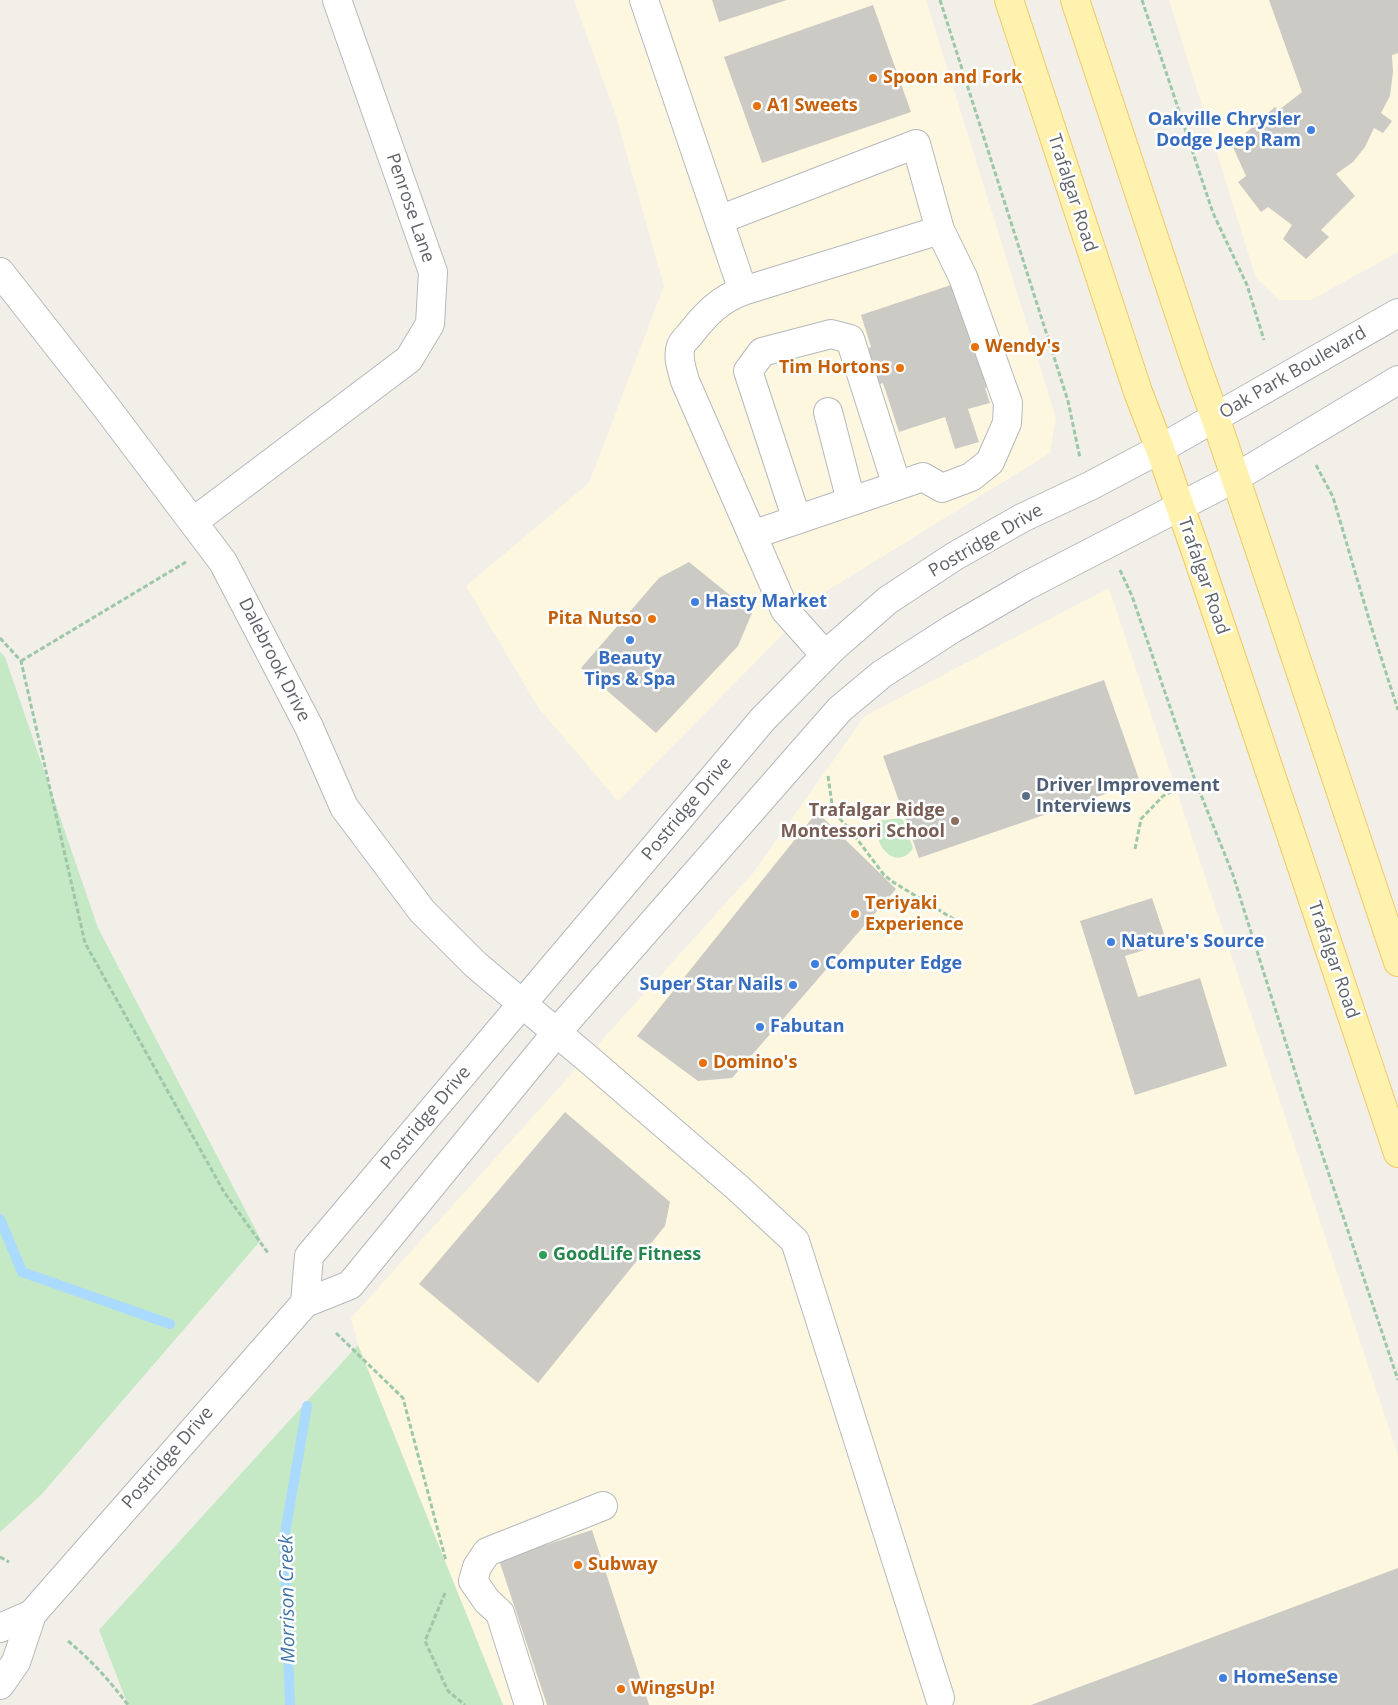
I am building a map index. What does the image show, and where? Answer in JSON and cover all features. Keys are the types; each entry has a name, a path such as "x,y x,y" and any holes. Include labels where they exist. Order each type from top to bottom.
{"main road":[{"name":"Trafalgar Road","path":"1009,0 1138,392 1160,449 1398,1153"},
{"path":"1075,0 1398,962"}],"street":[{"name":"Penrose Lane","path":"193,522 409,359 430,324 433,272 337,0"},
{"path":"644,0 742,292"},
{"path":"719,220 916,144 940,230 963,277 1008,402 1007,423 990,462 971,477 942,488 923,477 752,535"},
{"path":"825,656 785,610 684,381 679,357 681,345 716,305 732,295 940,230"},
{"name":"Dalebrook Drive","path":"0,272 223,562 309,727 344,807 422,911 476,965 557,1032 742,1192 795,1241 940,1698"},
{"name":"Oak Park Boulevard","path":"1187,433 1398,313"},
{"path":"797,520 748,371 762,352 831,334 850,339 897,486"},
{"path":"1235,478 1398,380"},
{"path":"828,412 851,501"},
{"name":"Postridge Drive","path":"305,1303 309,1256 763,719 825,656 888,600 955,556 1022,518 1090,486 1187,433"},
{"name":"Postridge Drive","path":"0,1685 16,1662 32,1614 305,1303 350,1285 557,1032 840,709 882,674 952,629 1026,586 1235,478"},
{"path":"529,1705 500,1613 487,1601 473,1581 477,1567 487,1552 603,1506"},
{"name":"Postridge Drive","path":"0,1628 32,1614"}],"path":[{"path":"940,0 1068,401 1080,458"},
{"path":"1142,0 1213,213 1248,286 1264,340"},
{"path":"1315,463 1323,480 1330,488 1398,710"},
{"path":"21,661 212,546"},
{"path":"1120,570 1132,596 1194,780 1233,875 1303,1097 1398,1380"},
{"path":"0,638 21,661 85,942 224,1192 268,1253"},
{"path":"828,776 833,811 852,831 884,874 965,926"},
{"path":"1135,849 1141,819 1163,796 1194,780"},
{"path":"336,1333 403,1398 448,1568"},
{"path":"0,1557 9,1562"},
{"path":"447,1587 425,1641 448,1691 465,1705"},
{"path":"68,1641 110,1681 128,1705"}],"shaded area":[{"path":"574,0 926,0 1056,418 1050,453 825,592 618,801 538,707 466,586 589,483 664,286 616,116"},
{"path":"1169,0 1398,0 1398,252 1311,300 1279,300 1256,278"},
{"path":"1109,588 1398,1455 1398,1705 503,1705 358,1345 351,1318 753,873 865,716"}],"green space":[{"path":"0,652 5,657 98,928 261,1240 41,1495 0,1532"},
{"path":"899,818 903,820 913,848 907,855 899,858 891,856 882,848 875,827 878,821"},
{"path":"358,1345 503,1705 128,1705 99,1630"}],"building":[{"path":"712,0 787,0 719,22"},
{"name":"Oakville Chrysler Dodge Jeep Ram","path":"1269,0 1398,0 1398,53 1392,55 1393,72 1390,96 1381,113 1392,121 1383,133 1374,128 1365,147 1353,162 1336,174 1355,196 1321,230 1329,237 1306,259 1283,239 1292,225 1268,207 1261,212 1238,182 1246,176 1232,145 1275,107 1279,110 1302,92"},
{"path":"873,5 911,112 762,163 724,57"},
{"path":"951,285 962,317 985,310 1008,380 985,388 990,403 968,409 979,442 955,449 945,417 899,432 883,383 867,389 855,353 871,347 861,315"},
{"path":"689,562 752,613 738,646 656,733 581,668 659,578"},
{"path":"1104,680 1140,782 919,858 883,756"},
{"path":"817,812 896,889 732,1078 698,1081 637,1036"},
{"path":"1152,898 1167,943 1125,956 1138,997 1200,978 1227,1066 1135,1095 1080,921"},
{"name":"GoodLife Fitness","path":"565,1112 670,1202 665,1226 538,1383 419,1284"},
{"path":"592,1530 649,1705 547,1705 499,1560"},
{"path":"1398,1568 1398,1705 1031,1705"}],"waterway":[{"name":"Morrison Creek","path":"0,1219 22,1272 170,1324"},
{"name":"Morrison Creek","path":"290,1705 284,1539 307,1406"}],"place":[{"name":"Spoon and Fork","path":"873,78"},
{"name":"A1 Sweets","path":"757,106"},
{"name":"Oakville Chrysler Dodge Jeep Ram","path":"1311,130"},
{"name":"Wendy's","path":"975,347"},
{"name":"Tim Hortons","path":"900,368"},
{"name":"Hasty Market","path":"695,602"},
{"name":"Pita Nutso","path":"652,619"},
{"name":"Beauty Tips & Spa","path":"630,640"},
{"name":"Driver Improvement Interviews","path":"1026,796"},
{"name":"Trafalgar Ridge Montessori School","path":"955,821"},
{"name":"Teriyaki Experience","path":"855,914"},
{"name":"Nature's Source","path":"1111,942"},
{"name":"Computer Edge","path":"815,964"},
{"name":"Super Star Nails","path":"793,985"},
{"name":"Fabutan","path":"760,1027"},
{"name":"Domino's","path":"703,1063"},
{"name":"GoodLife Fitness","path":"543,1255"},
{"name":"Subway","path":"578,1565"},
{"name":"HomeSense","path":"1223,1678"},
{"name":"WingsUp!","path":"621,1689"}]}
